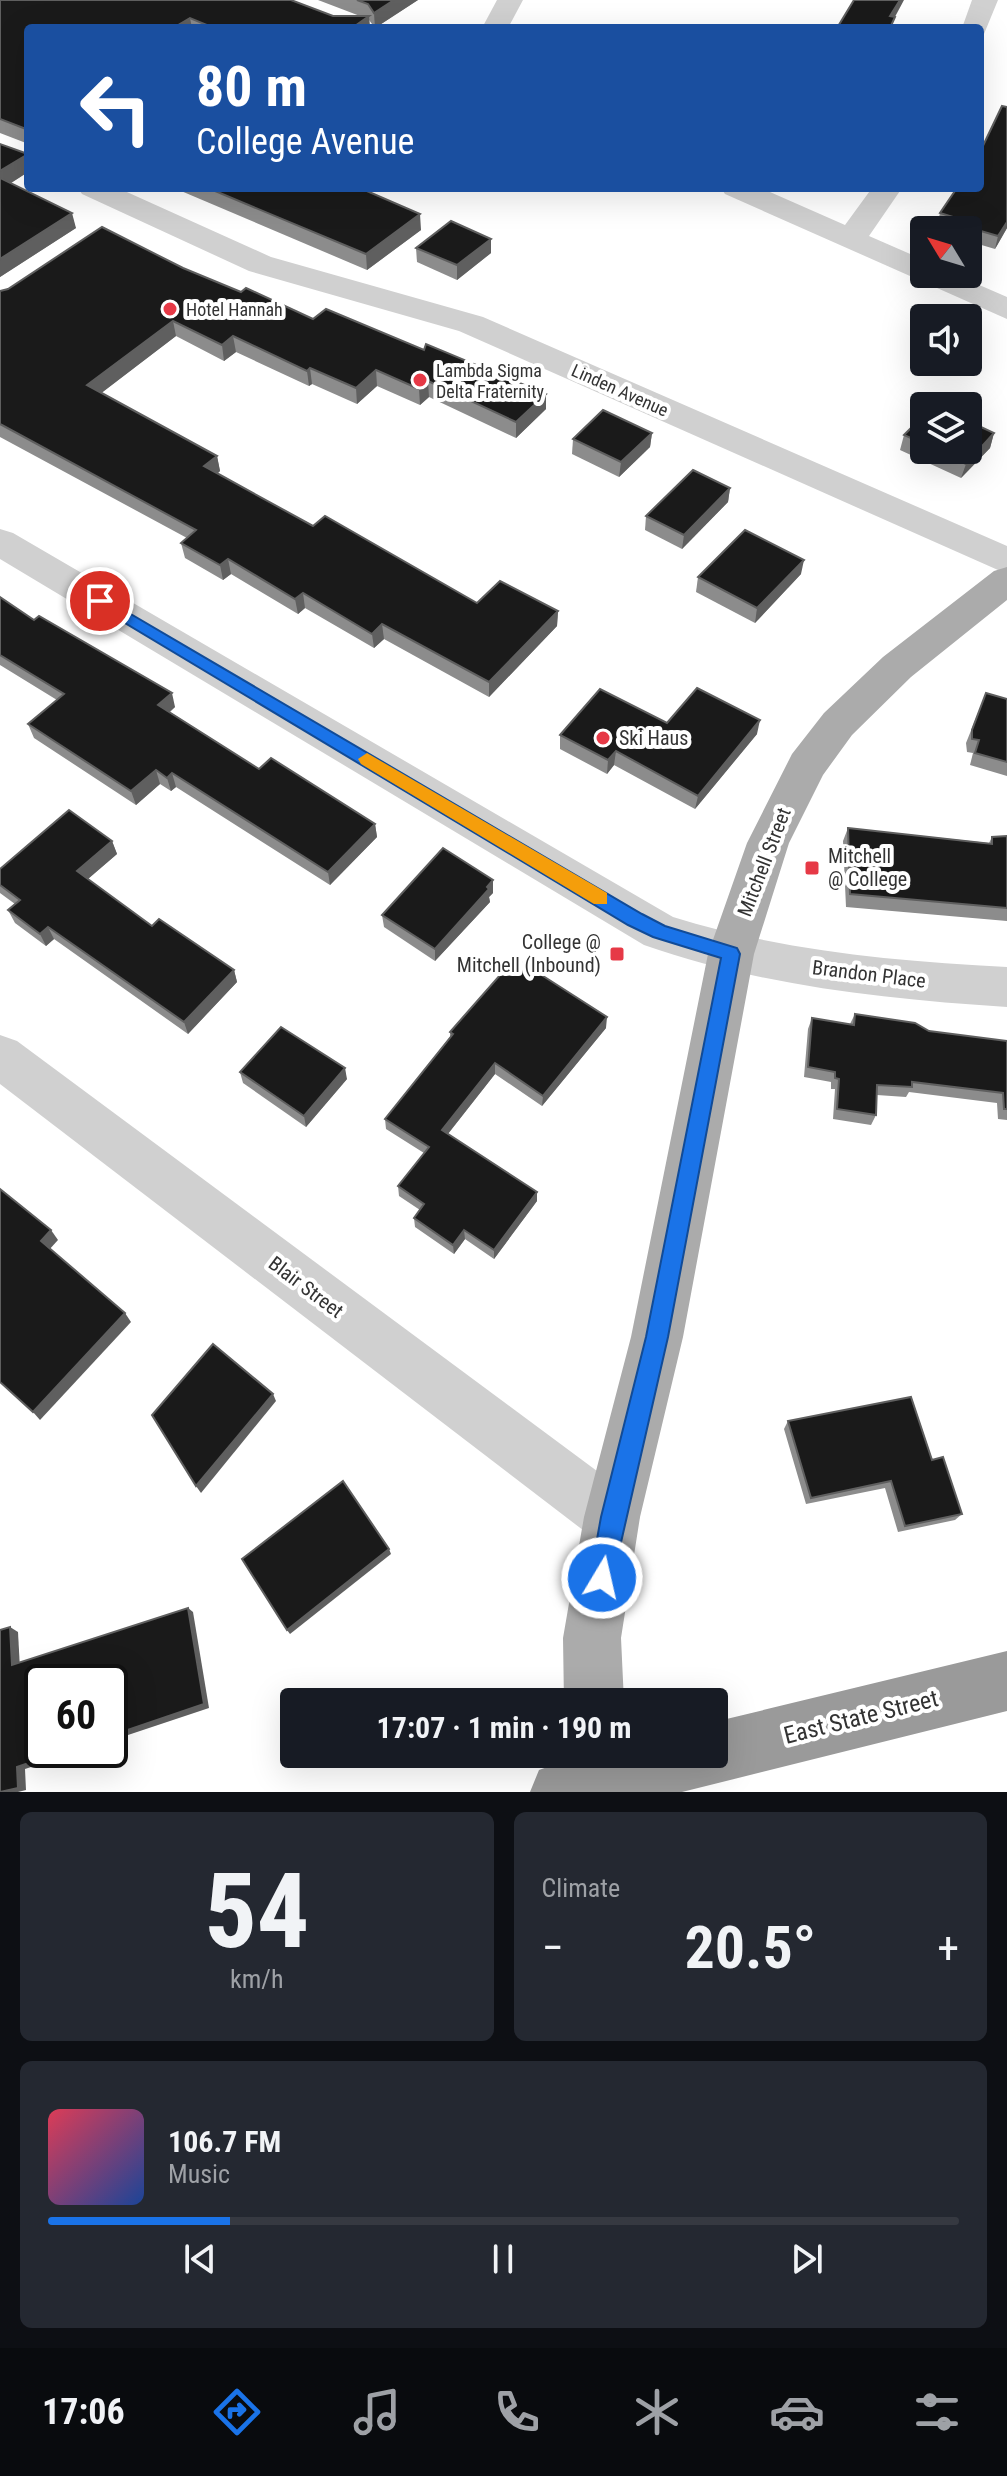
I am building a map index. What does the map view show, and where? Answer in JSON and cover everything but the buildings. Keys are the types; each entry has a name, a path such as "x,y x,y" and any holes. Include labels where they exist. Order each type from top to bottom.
{"highway":[{"name":"East State Street","path":"728,1750 1007,1681"},
{"name":"East State Street","path":"590,1775 631,1768"}],"main road":[{"name":"Mitchell Street","path":"594,1688 592,1638 612,1517 657,1337 731,954 768,843 786,802 821,744 897,667 1007,580"}],"street":[{"path":"497,24 510,0"},
{"path":"976,24 985,0"},
{"name":"Linden Avenue","path":"101,192 293,276 434,310 471,324 1007,561"},
{"path":"745,192 910,266"},
{"path":"851,239 884,192"},
{"path":"100,230 134,208"},
{"path":"960,288 1007,309"},
{"name":"Brandon Place","path":"0,542 660,932 731,954 786,964 1007,987"},
{"name":"Blair Street","path":"0,1056 612,1517"}],"slow traffic":[{"path":"367,759 601,899"}],"place":[{"name":"Hotel Hannah","path":"170,309"},
{"name":"Lambda Sigma Delta Fraternity","path":"420,380"},
{"name":"Ski Haus","path":"603,738"},
{"name":"Mitchell @ College","path":"812,868"},
{"name":"College @ Mitchell (Inbound)","path":"617,954"}],"route":[{"path":"100,601 635,919 660,932 731,954 657,1337 612,1517 602,1578"}]}
